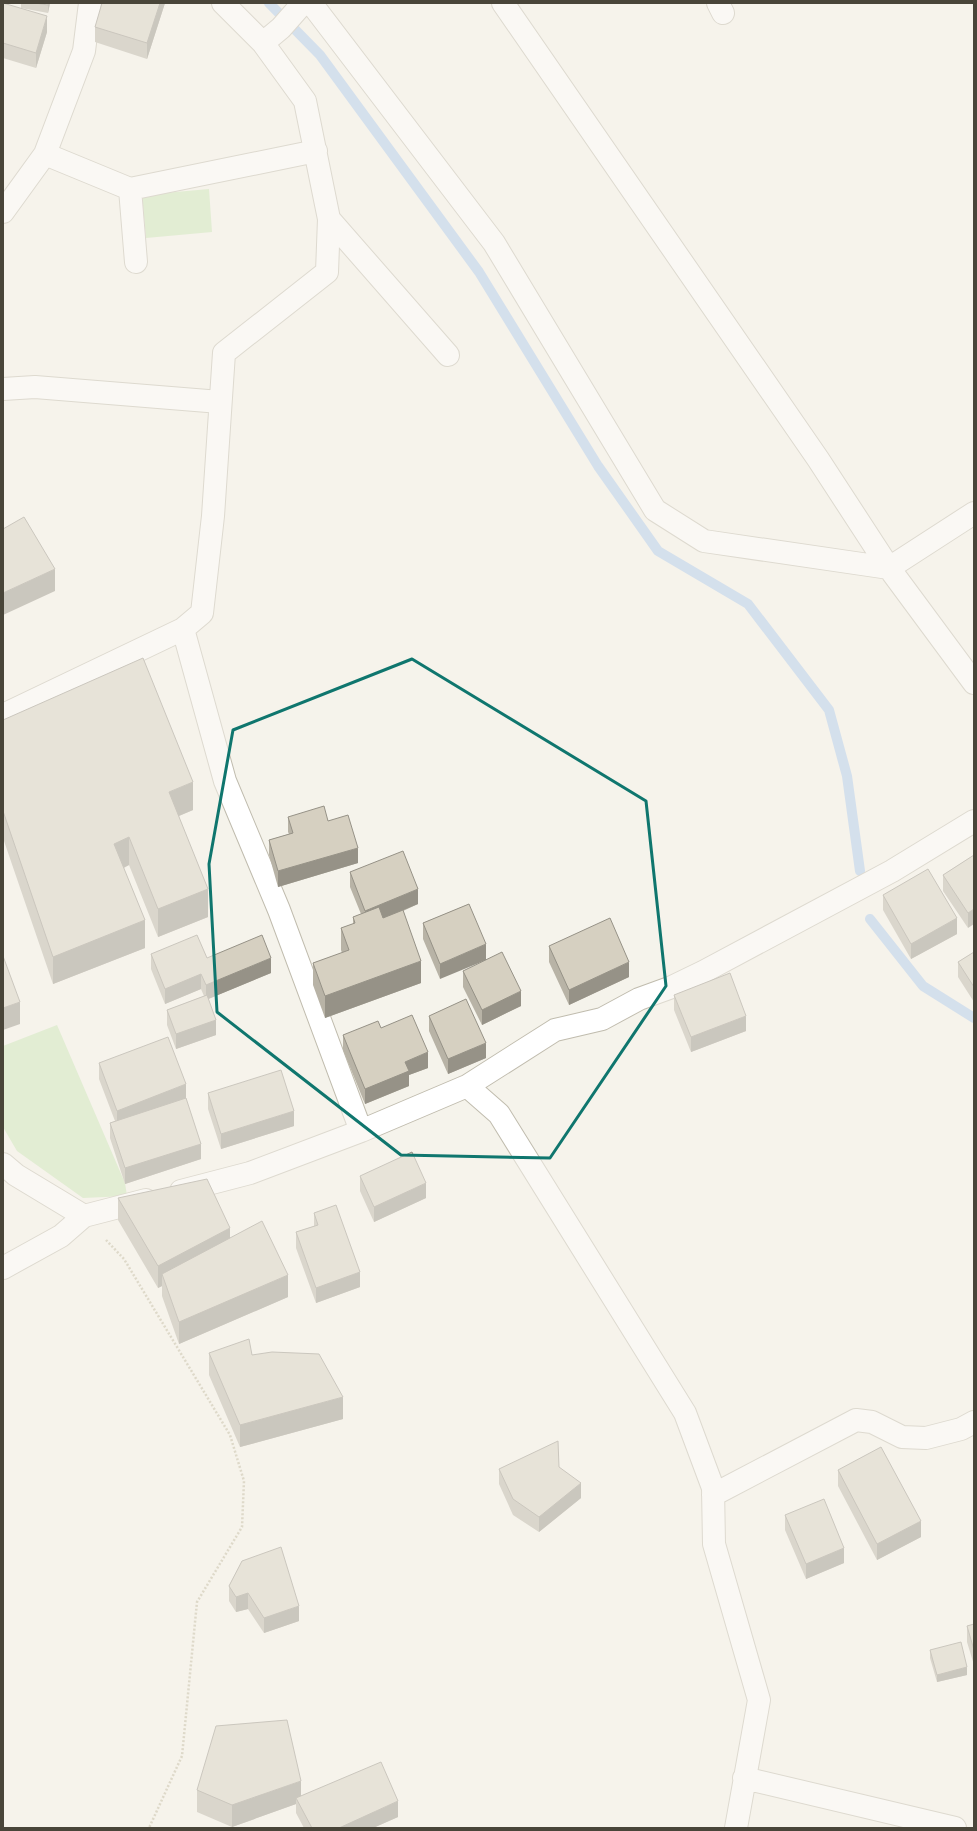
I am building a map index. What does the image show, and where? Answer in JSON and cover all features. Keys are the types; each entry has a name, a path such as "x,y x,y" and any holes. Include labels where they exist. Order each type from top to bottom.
{"street":[{"path":"3,212 46,154 84,51 90,3"},
{"path":"3,715 183,629 202,613 213,516 224,353 327,272 329,218 305,101 263,43 224,3"},
{"path":"503,3 818,459 889,568 974,683"},
{"path":"263,43 281,28 303,5 494,243 655,510 704,541 889,568 974,513"},
{"path":"46,154 130,188 316,151"},
{"path":"130,188 136,262"},
{"path":"329,218 448,355"},
{"path":"3,388 35,387 220,402"},
{"path":"183,629 224,781 279,910 361,1131"},
{"path":"3,1268 61,1236 84,1216 250,1173 361,1131 467,1086 555,1030 602,1019 639,998 672,987 703,972 892,871 974,821"},
{"path":"467,1086 499,1114 685,1413 713,1488 714,1544 759,1700 736,1828"},
{"path":"3,1164 16,1175 84,1216"},
{"path":"713,1495 856,1420 872,1422 902,1437 926,1438 961,1429 974,1422"},
{"path":"744,1778 955,1828"}],"path":[{"path":"84,1216 124,1259 230,1435 244,1481 242,1527 197,1602 182,1756 149,1828"}],"highlighted area":[{"path":"412,659 646,801 666,986 550,1158 401,1155 217,1012 209,864 233,730"}],"green space":[{"path":"209,189 212,232 146,238 142,195"},
{"path":"57,1025 125,1183 127,1196 83,1198 17,1151 3,1127 3,1046"}],"building":[{"path":"3,3 47,16 36,53 3,43"},
{"path":"35,3 48,3 48,5"},
{"path":"102,3 160,3 147,43 95,27"},
{"path":"24,517 55,569 3,593 3,529"},
{"path":"143,658 193,782 169,792 208,889 158,909 129,837 114,844 145,920 53,957 3,811 3,720"},
{"path":"324,806 328,821 348,815 358,848 278,871 269,840 293,833 288,817"},
{"path":"403,851 418,889 365,911 350,872"},
{"path":"974,855 974,909 968,913 943,875"},
{"path":"928,869 957,918 911,944 883,895"},
{"path":"469,904 486,944 440,964 423,923"},
{"path":"379,907 383,918 403,910 421,961 325,996 313,963 349,950 341,928 355,923 353,917"},
{"path":"610,918 629,962 569,990 549,946"},
{"path":"197,935 207,958 262,935 271,958 206,985 201,974 165,989 151,954"},
{"path":"502,952 521,991 482,1010 463,971"},
{"path":"974,952 974,987 958,962"},
{"path":"3,956 20,1002 3,1008"},
{"path":"730,973 746,1016 691,1037 674,995"},
{"path":"207,995 216,1020 176,1034 167,1010"},
{"path":"466,999 486,1043 448,1059 429,1016"},
{"path":"412,1015 428,1052 405,1062 409,1071 365,1089 343,1035 378,1021 381,1028"},
{"path":"168,1037 186,1084 117,1111 99,1063"},
{"path":"281,1070 294,1111 221,1134 208,1093"},
{"path":"186,1098 201,1144 125,1168 110,1123"},
{"path":"412,1152 426,1183 374,1207 360,1176"},
{"path":"207,1179 230,1228 158,1266 118,1198"},
{"path":"336,1205 360,1272 316,1288 296,1232 318,1225 314,1213"},
{"path":"262,1221 288,1275 179,1322 162,1274"},
{"path":"249,1339 252,1355 272,1352 319,1354 343,1397 240,1425 209,1353"},
{"path":"558,1441 559,1467 581,1483 539,1517 513,1499 499,1469"},
{"path":"881,1447 921,1521 877,1544 838,1470"},
{"path":"824,1499 844,1548 806,1564 785,1515"},
{"path":"281,1547 299,1606 264,1618 248,1593 236,1597 229,1586 242,1561"},
{"path":"974,1624 974,1650 967,1626"},
{"path":"961,1642 967,1667 937,1675 930,1650"},
{"path":"287,1720 301,1781 232,1805 197,1790 216,1726"},
{"path":"381,1762 398,1801 339,1828 312,1828 296,1798"}],"waterway":[{"path":"269,3 320,55 479,272 598,466 658,551 748,604 829,710 847,776 860,871"},
{"path":"870,919 923,986 974,1018"}]}
